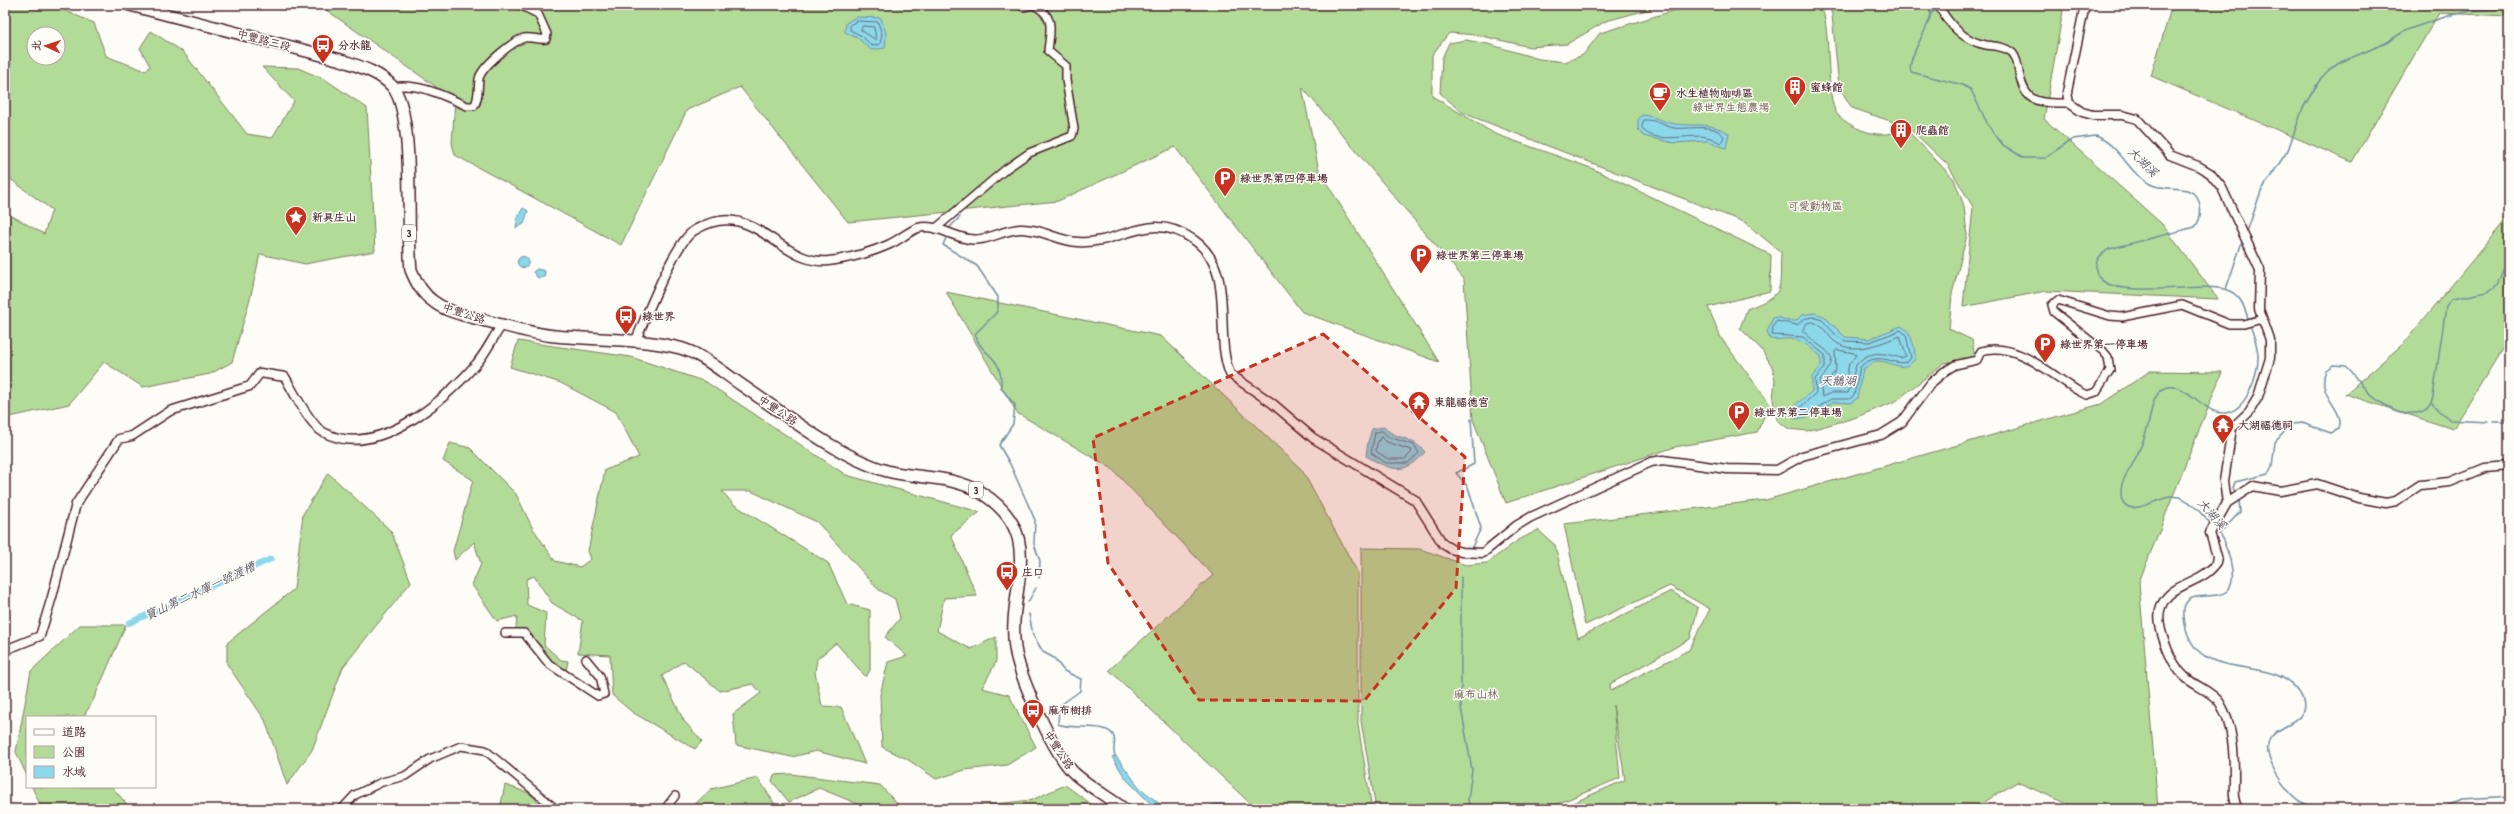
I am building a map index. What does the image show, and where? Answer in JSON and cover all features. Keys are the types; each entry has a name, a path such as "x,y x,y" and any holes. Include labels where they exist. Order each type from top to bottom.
{"main road":[{"name":"中豐路三段","path":"130,5 341,60 365,68 393,87"},
{"name":"中豐公路","path":"393,87 404,119 410,258 415,279 427,296 443,308 502,325 551,336 635,342 682,349 702,358 784,414 846,453 887,471 966,486 980,492 998,506 1010,520 1019,541 1022,558 1015,616 1015,652 1044,728 1074,773 1124,809"}],"street":[{"path":"393,87 401,85 420,88 467,106 474,106 477,101 480,75 485,66 519,40 546,39 546,34 538,14 520,5"},
{"path":"935,229 1006,169 1029,153 1072,136 1074,129 1066,80 1066,66 1048,51 1051,23 1045,11 1033,5 1023,7 1022,5"},
{"path":"2069,103 2067,92 2085,5"},
{"path":"1940,8 1957,31 1970,40 2006,48 2012,52 2017,61 2022,90 2028,96 2035,100 2069,103 2082,112 2093,115 2122,115 2136,119 2170,155 2198,166 2216,179 2260,270 2258,301 2262,319 2270,340 2270,358 2258,397 2249,412 2234,424 2230,435 2224,487 2227,503"},
{"path":"635,342 677,252 694,230 711,223 726,220 756,227 803,258 822,261 889,245 918,228 935,229 973,239 1019,229 1031,230 1066,240 1080,242 1142,227 1170,227 1193,239 1211,257 1220,282 1224,350 1230,374 1272,403 1313,438 1414,500 1443,544 1461,552 1477,554 1488,551 1516,526 1530,518 1651,462 1663,460 1727,469 1777,470 1802,456 1881,435 1902,422 1931,383 1955,365 1977,360 1980,351 2000,348 2014,352 2080,392 2087,395 2096,392 2110,370 2108,357 2103,351 2054,312 2052,304 2058,300 2110,316 2122,317 2182,305 2229,324 2244,324 2262,319"},
{"path":"5,650 40,636 52,597 76,504 119,439 132,436 170,411 250,386 260,373 285,377 322,432 347,440 368,440 394,432 437,401 476,364 502,325"},
{"path":"2238,809 2234,801 2234,756 2228,721 2217,700 2180,672 2159,624 2160,607 2170,593 2205,575 2216,563 2217,556 2210,537 2214,526 2227,503 2257,485 2280,491 2313,483 2378,503 2392,503 2420,485 2450,482 2485,468 2509,466"},
{"path":"505,633 524,633 549,664 598,696 604,694 600,676 586,659"},
{"path":"342,809 355,795 382,782 405,776 430,759 461,746 485,750 556,809"},
{"path":"665,809 675,796"}],"highlighted area":[{"path":"1323,334 1465,457 1456,588 1364,701 1199,700 1108,563 1093,438"}],"green space":[{"path":"5,5 51,5 94,23 106,56 146,71 150,66 140,48 151,31 183,52 247,134 272,138 294,101 262,67 298,68 326,80 367,108 375,251 305,264 260,254 251,295 232,362 210,374 143,387 104,362 69,404 5,418 5,212 44,234 52,210 5,175"},
{"path":"319,5 1665,5 1606,21 1567,44 1530,47 1478,35 1449,33 1432,55 1432,96 1495,134 1591,168 1771,255 1770,291 1708,307 1721,338 1770,404 1757,432 1675,447 1506,503 1473,420 1464,279 1302,87 1319,171 1439,362 1302,312 1175,147 1058,201 848,222 740,87 687,110 621,245 455,155 452,143 455,100"},
{"name":"綠世界生態農場","path":"1692,5 1821,5 1826,31 1831,94 1833,106 1837,114 1861,130 1872,133 1885,134 1908,131 1954,179 1964,206 1967,235 1952,294 1949,329 1972,340 1975,358 1944,363 1896,401 1854,418 1807,431 1789,429 1777,420 1773,400 1775,380 1772,366 1761,349 1740,328 1747,309 1769,299 1775,295 1778,290 1780,284 1781,252 1744,222 1463,113 1440,93 1442,58 1449,43 1466,40 1488,44 1539,59 1565,62 1583,55 1600,33"},
{"path":"1829,5 2064,5 2044,119 2162,224 2218,299 2046,291 1963,307 1973,207 1948,165 1908,127 1852,108 1839,87 1832,15"},
{"path":"2172,5 2509,5 2509,16 2439,13 2352,162 2151,76"},
{"path":"2509,216 2509,338 2453,429 2345,394 2404,343"},
{"path":"946,292 1161,336 1302,470 1358,573 1358,725 1372,809 1256,809 1109,670 1213,575 1111,468 1017,413"},
{"path":"518,341 631,357 706,382 846,475 980,512 951,535 977,596 944,598 937,631 971,649 996,637 996,662 982,688 1009,695 1036,747 1007,765 965,770 936,779 907,759 882,747 880,695 888,662 907,656 885,637 900,618 895,599 879,590 817,522 751,491 722,491 733,504 828,563 847,604 870,610 870,670 866,677 836,643 817,659 815,672 822,706 841,707 865,764 816,751 792,757 736,745 733,714 761,693 753,684 720,691 684,661 662,676 684,721 702,741 695,749 632,712 612,695 610,655 578,653 583,621 552,603 534,576 526,579 527,605 546,613 544,645 561,660 568,661 566,671 550,665 516,629 517,616 497,621 472,585 481,564 474,542 455,560 453,551 473,480 443,461 450,443 470,448 516,494 532,527 555,561 580,567 591,559 588,551 605,470 639,457 616,412 561,383 510,367"},
{"name":"麻布山林","path":"2150,371 2222,372 2139,582 2158,809 2080,809 2017,782 1973,809 1559,809 1625,780 1613,705 1620,778 1545,809 1376,809 1361,721 1361,548 1420,549 1466,565 1487,563 1517,541 1538,530 1555,545 1578,638 1671,591 1698,608 1690,639 1610,684 1611,690 1689,650 1710,609 1670,586 1585,625 1564,524 1766,500 2101,404"},
{"path":"328,473 391,531 411,582 343,667 312,750 287,785 265,720 227,664 227,643 294,589 303,514"},
{"path":"80,625 126,625 92,703 84,716 26,716 26,774 16,752 31,671"},
{"path":"790,774 880,785 900,807 898,809 857,809 858,804 819,788 789,802 772,781 774,775"},
{"path":"2509,774 2509,809 2504,809"},
{"path":"758,778 776,806 758,809 690,809 711,789"},
{"path":"505,785 529,793 546,809 500,809"},
{"path":"1065,785 1098,809 949,809 1032,800"},
{"path":"32,788 113,788 131,809 42,809"}],"water":[{"path":"856,17 881,18 886,34 885,48 871,50 859,39 845,32 846,23"},
{"path":"1642,115 1675,124 1702,125 1721,129 1729,133 1726,148 1707,141 1674,143 1643,136 1638,129 1638,120"},
{"path":"523,208 528,211 524,224 516,228 518,216"},
{"path":"521,257 525,257 527,258 527,266 521,267 518,264 518,260"},
{"path":"537,269 545,271 544,277 538,278 533,272"},
{"name":"天鵝湖","path":"1814,313 1824,316 1845,337 1869,339 1901,326 1905,328 1910,336 1915,359 1906,366 1897,366 1882,361 1876,361 1863,369 1857,398 1851,403 1833,402 1813,416 1794,419 1793,409 1812,391 1812,377 1821,366 1821,356 1807,345 1795,339 1770,339 1767,332 1773,318 1777,317 1789,321 1796,321 1802,315"},
{"path":"1384,427 1393,434 1414,443 1425,452 1411,465 1397,469 1383,465 1366,456 1372,429"},
{"path":"1116,756 1139,787 1166,809 1156,809 1126,779 1112,757"},
{"path":"1215,804 1233,805 1240,809 1202,809"}],"waterway":[{"path":"1927,5 1931,13"},
{"path":"2247,232 2261,191 2288,150 2303,108 2321,78 2330,69 2341,62 2386,43 2406,30 2451,15 2476,10 2509,8"},
{"path":"1931,13 1939,9"},
{"name":"大湖溪","path":"1931,13 1912,59 1910,66 1911,72 1963,85 1971,90 1988,125 2003,145 2024,158 2044,158 2073,139 2096,136 2105,140 2112,146 2136,173 2150,184 2190,191 2197,198 2200,206 2200,215 2195,227 2109,249 2103,253 2096,263 2096,271 2103,281 2116,286 2133,289 2196,287 2227,290 2238,297 2248,318"},
{"path":"949,228 960,217"},
{"path":"946,238 943,245 977,266 998,297 998,308 996,313 975,334 982,348 999,368 1001,388 1015,405 1013,424 999,445 1010,464 1035,520 1034,544 1040,561 1039,578"},
{"path":"2226,289 2242,242"},
{"path":"2236,494 2233,488 2235,482 2268,474 2272,466 2275,442 2292,424 2302,423 2331,433 2339,429 2340,422 2338,415 2324,388 2326,370 2333,365 2346,366 2370,394 2385,405 2404,412 2414,413 2422,411 2429,406 2433,397 2446,306 2452,299 2488,292 2497,285 2509,258"},
{"name":"大湖溪","path":"2211,524 2192,505 2179,497 2172,496 2141,507 2134,508 2128,506 2121,498 2122,484 2141,446 2157,394 2165,388 2173,387 2180,389 2216,412 2224,413 2232,411 2245,399 2254,381 2258,362 2257,347 2251,328"},
{"path":"2432,404 2450,420 2488,422"},
{"path":"1471,419 1474,464 1456,473 1468,487 1481,528 1471,549"},
{"path":"2494,422 2509,422"},
{"path":"2220,533 2240,512 2239,499"},
{"name":"大湖溪","path":"2216,530 2224,542 2230,560 2232,570 2231,586 2227,591 2221,594 2214,596 2199,596 2187,601 2184,607 2184,617 2190,639 2201,653 2216,661 2270,673 2286,680 2299,692 2304,704 2303,712 2298,718 2278,730 2272,736 2268,743 2268,752 2275,772 2281,782 2295,798 2309,805 2334,809"},
{"name":"寶山第二水庫一號渡槽","path":"129,623 271,559"},
{"path":"1461,577 1461,707 1472,770 1468,800 1470,809"},
{"path":"1028,602 1036,588"},
{"path":"1029,614 1033,635 1043,652 1054,658 1064,671 1081,679 1080,691 1059,706 1058,724 1073,727 1105,729 1111,732 1114,737 1115,756"},
{"path":"2437,809 2463,800 2509,797"}],"place":[{"name":"分水龍","path":"323,64"},
{"name":"蜜蜂館","path":"1795,106"},
{"name":"水生植物咖啡區","path":"1660,112"},
{"name":"爬蟲館","path":"1901,150"},
{"name":"綠世界第四停車場","path":"1225,198"},
{"name":"新具庄山","path":"296,236"},
{"name":"綠世界第三停車場","path":"1421,274"},
{"name":"綠世界","path":"626,336"},
{"name":"綠世界第一停車場","path":"2045,364"},
{"name":"東龍福德宮","path":"1419,422"},
{"name":"綠世界第二停車場","path":"1739,432"},
{"name":"大湖福德祠","path":"2223,444"},
{"name":"庄口","path":"1007,592"},
{"name":"麻布樹排","path":"1033,730"}],"park label":[{"name":"可愛動物區","path":"1815,206"}]}
